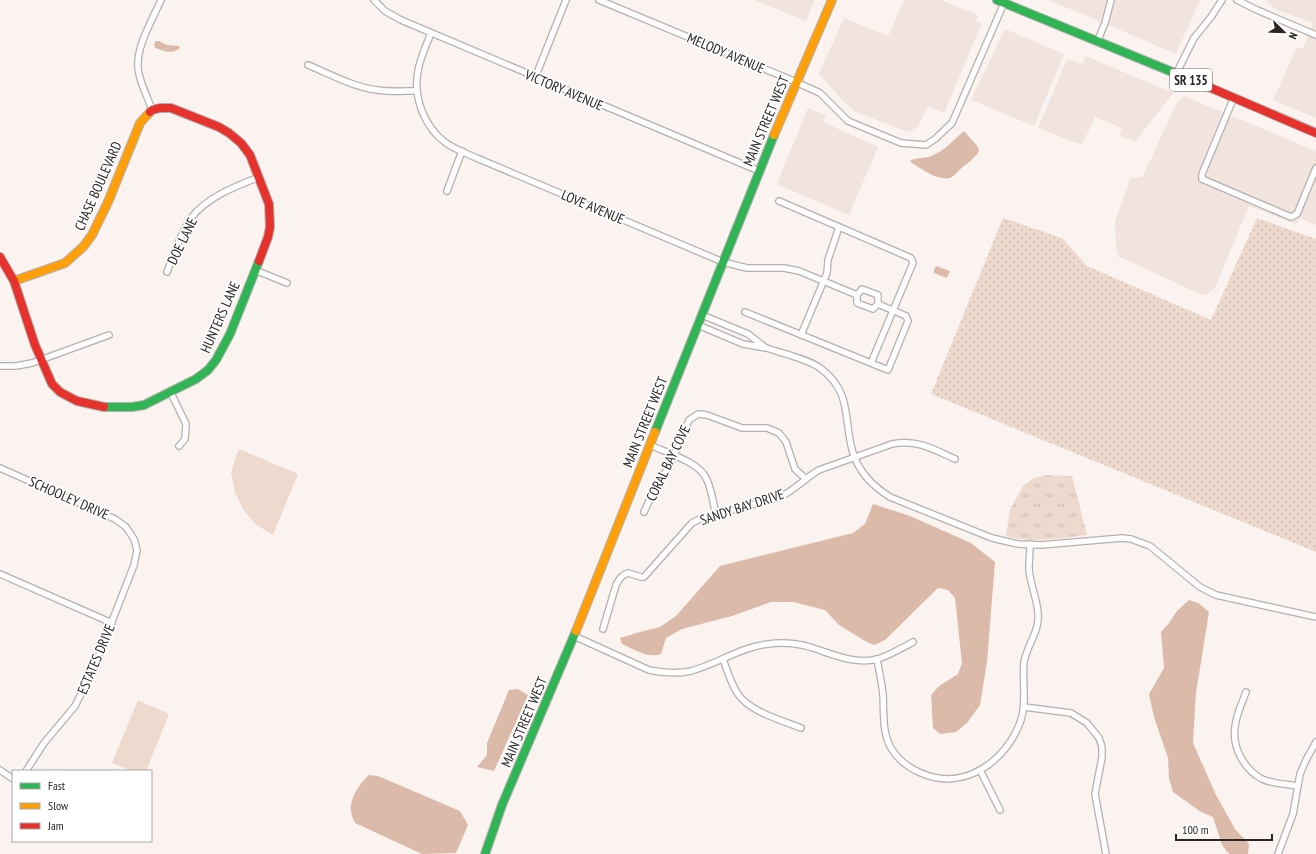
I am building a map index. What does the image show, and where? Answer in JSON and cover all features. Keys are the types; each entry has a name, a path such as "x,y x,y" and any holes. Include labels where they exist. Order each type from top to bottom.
{"main road":[{"name":"MAIN STREET WEST","path":"485,854 502,806 574,636 759,171 832,0"},
{"name":"SR 135","path":"1000,1 1098,40 1316,133"},
{"name":"HUNTERS LANE","path":"0,257 14,282 41,360 49,378 55,387 66,396 89,405 112,408 144,405 171,393 196,379 208,370 216,360 230,334 268,237 270,220 268,198 245,148 229,133 219,127 171,108 152,110"},
{"name":"CHASE BOULEVARD","path":"14,282 65,263 77,254 83,247 92,235 108,202 140,123 152,110"}],"street":[{"path":"152,110 139,74 138,60 141,46 161,0"},
{"name":"VICTORY AVENUE","path":"374,0 392,16 535,78 759,171"},
{"path":"535,78 566,0"},
{"name":"MELODY AVENUE","path":"599,0 820,93 848,121 901,143 926,145 935,139 952,123 1000,1"},
{"path":"1098,40 1105,23 1111,0"},
{"path":"1176,74 1194,38 1211,17 1222,0"},
{"path":"1238,0 1263,13 1316,34"},
{"name":"LOVE AVENUE","path":"432,33 420,61 417,91 423,114 433,129 446,142 462,151 723,262 747,268 784,268 799,271 857,295"},
{"path":"308,65 368,89 382,91 417,91"},
{"path":"1234,97 1202,174 1202,179 1291,216 1297,214 1316,168"},
{"path":"447,191 462,151"},
{"name":"DOE LANE","path":"167,272 187,225 195,214 205,204 235,187 259,176"},
{"path":"745,312 871,363 913,263 911,258 779,201"},
{"path":"801,335 827,273 828,260 839,227"},
{"path":"256,270 287,283"},
{"name":"LOVE AVENUE","path":"862,289 878,295 878,304 873,309 857,303 857,295 862,289"},
{"name":"LOVE AVENUE","path":"871,363 888,370 908,320 906,316 878,304"},
{"path":"702,315 748,334 766,348"},
{"path":"698,325 743,344 766,348 819,367 830,376 840,387 844,397 851,441 859,466 869,481 880,491 890,497 992,538 1018,544 1131,538 1150,546 1200,587 1216,595 1316,617"},
{"path":"0,366 16,366 41,360 109,335"},
{"path":"171,393 186,424 185,439 178,446"},
{"name":"CORAL BAY COVE","path":"644,512 654,490 674,456 689,420 695,415 702,414 742,428 767,428 779,433 786,442 795,469 806,479"},
{"name":"SANDY BAY DRIVE","path":"603,629 616,586 624,574 628,572 640,577 644,576 692,523 702,518 778,498 788,494 819,470 892,444 913,442 955,459"},
{"path":"650,445 698,468 706,477 716,515"},
{"name":"SCHOOLEY DRIVE","path":"0,468 115,519 126,527 132,535"},
{"name":"ESTATES DRIVE","path":"27,770 44,743 75,706 92,670 112,623 136,558 136,543 132,535"},
{"path":"877,659 883,694 887,735 890,747 897,757 916,771 943,780 958,778 980,770 999,756 1008,746 1020,722 1024,707 1024,662 1035,634 1038,618 1029,569 1030,544"},
{"path":"0,574 112,623"},
{"path":"574,636 637,666 649,670 676,673 690,671 754,646 783,642 811,648 838,657 851,659 877,659 913,642"},
{"path":"723,659 737,693 743,700 750,706 800,728"},
{"path":"1246,692 1234,729 1237,751 1251,771 1262,778 1269,781 1298,786"},
{"path":"1024,707 1071,713 1086,722 1099,738 1102,747 1102,757 1095,794 1106,854"},
{"path":"1278,854 1293,814 1300,774 1316,742"},
{"path":"0,770 12,778"},
{"path":"980,770 1000,810"}],"shaded area":[{"path":"754,0 815,0 806,21"},
{"path":"904,0 941,0 978,15 976,21 982,23 944,113 928,106 918,127 908,132 856,112 845,103 819,74 844,18 888,36"},
{"path":"1049,0 1200,0 1176,54"},
{"path":"1267,0 1316,0 1316,118 1273,100 1296,49 1304,47 1313,23 1277,10 1268,3"},
{"path":"1005,29 1064,54 1034,126 971,100"},
{"path":"156,41 167,45 179,46 180,48 171,52 164,51 155,48 154,44"},
{"path":"1086,56 1173,93 1135,142 1119,135 1122,128 1095,117 1082,145 1038,128 1067,59 1083,64"},
{"path":"1184,96 1316,151 1316,225 1300,218 1296,224 1249,206 1215,288 1202,295 1118,256 1116,249 1115,221 1130,179 1143,176 1176,104"},
{"path":"808,108 826,115 823,122 878,147 849,215 777,184"},
{"path":"964,131 978,147 979,151 974,158 952,177 937,177 926,172 910,161 936,154"},
{"path":"936,266 950,271 947,278 934,273"},
{"path":"873,504 910,516 971,543 995,562 987,662 980,705 967,723 956,732 940,734 933,728 931,695 939,686 958,674 962,663 955,598 948,590 938,588 885,640 874,645 839,625 825,610 793,602 771,602 732,616 682,629 666,638 661,654 651,655 641,653 622,644 620,638 660,627 676,616 720,566 853,533 865,524"},
{"path":"1189,600 1198,603 1209,612 1196,693 1193,743 1216,795 1235,829 1249,844 1248,854 1229,854 1222,845 1213,817 1201,812 1173,792 1169,778 1168,758 1154,717 1149,694 1164,668 1161,632 1177,611"},
{"path":"518,689 528,695 494,771 477,767 487,755 487,743 509,690"},
{"path":"369,775 378,776 460,811 468,825 456,853 422,854 355,823 351,813 353,796 362,782"}],"green space":[{"path":"1003,218 1062,238 1087,266 1211,320 1257,218 1316,239 1316,552 931,394"},
{"path":"239,449 298,474 273,535 255,524 243,509 235,492 231,472"},
{"path":"1047,475 1072,476 1087,535 1036,540 1026,540 1006,536 1010,510 1023,486 1034,478"},
{"path":"138,700 169,714 146,770 130,770 112,763"}],"traffic: fast":[{"path":"997,0 1204,85"},
{"path":"655,432 774,135"},
{"path":"104,407 132,407 144,405 196,379 208,370 216,360 230,334 259,261"},
{"path":"485,854 502,805 576,631"}],"traffic: slow":[{"path":"774,135 832,0"},
{"path":"14,281 65,263 83,247 92,235 108,202 140,123 150,112"},
{"path":"576,631 655,432"}],"traffic: jam":[{"path":"1204,85 1316,133"},
{"path":"150,112 160,108 171,108 219,127 241,143 250,155 269,204 270,227 259,261"},
{"path":"0,257 14,281 35,345 52,384 60,392 77,401 104,407"}]}
